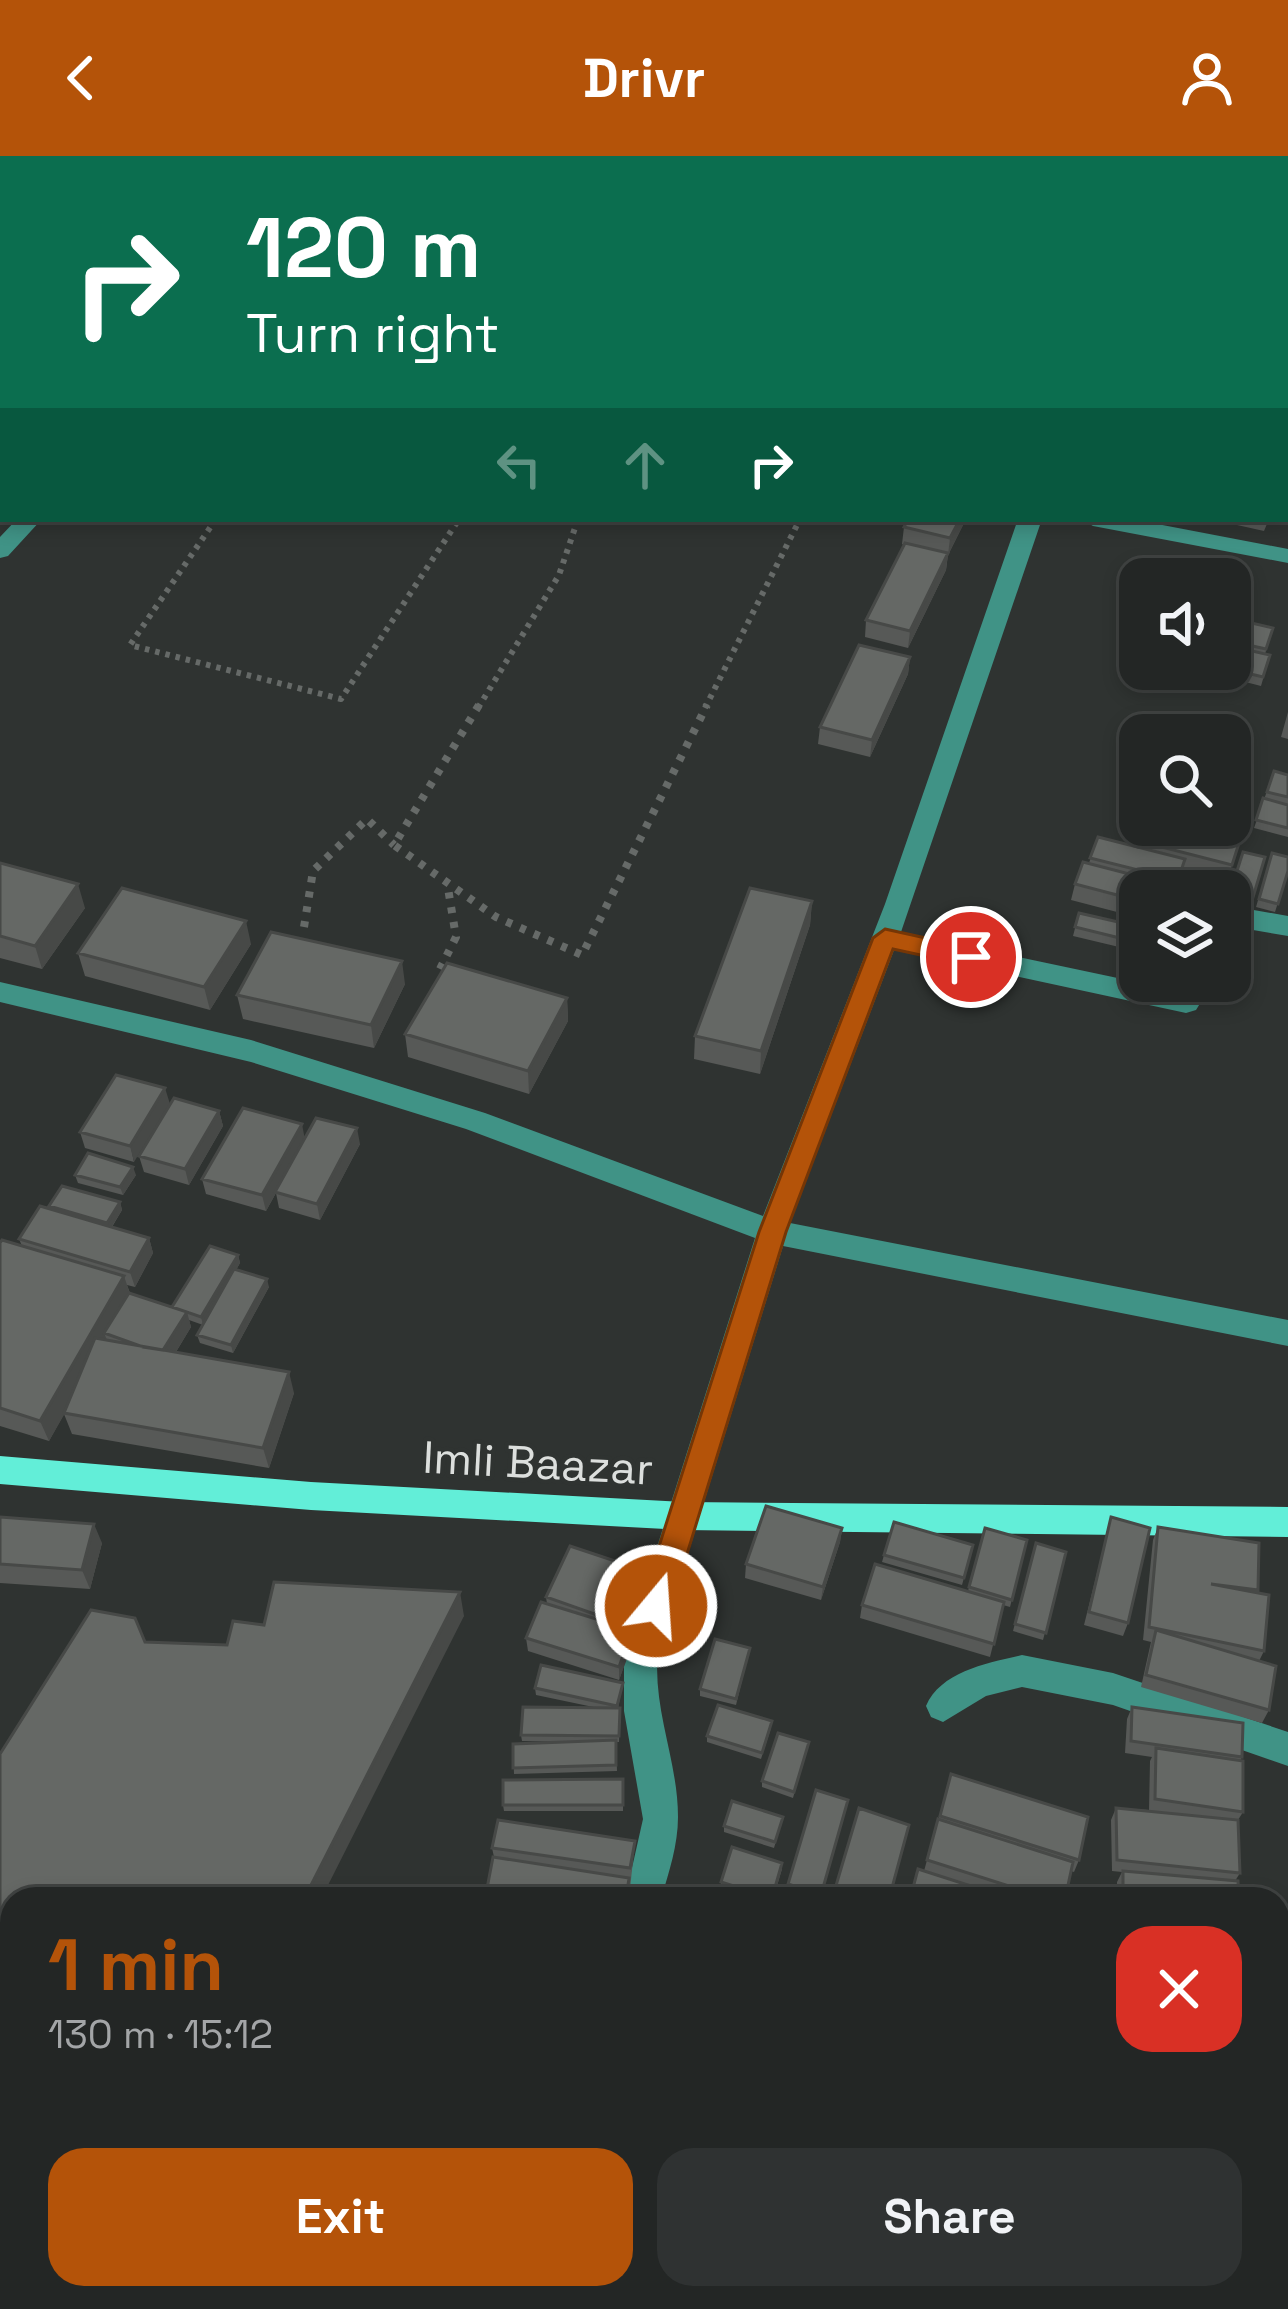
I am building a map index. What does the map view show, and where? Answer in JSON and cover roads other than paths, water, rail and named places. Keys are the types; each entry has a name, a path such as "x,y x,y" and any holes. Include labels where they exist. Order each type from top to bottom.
{"main road":[{"name":"Imli Baazar","path":"0,1470 311,1496 685,1516 1288,1522"}],"street":[{"path":"0,550 27,522"},
{"path":"645,1887 661,1812 636,1681 772,1232 885,938 1029,522"},
{"path":"1109,522 1288,556"},
{"path":"1251,920 1288,926"},
{"path":"885,938 1119,989"},
{"path":"0,992 250,1051 476,1121 772,1232 1288,1333"},
{"path":"943,1706 977,1682 1022,1671 1113,1690 1288,1749"}]}
